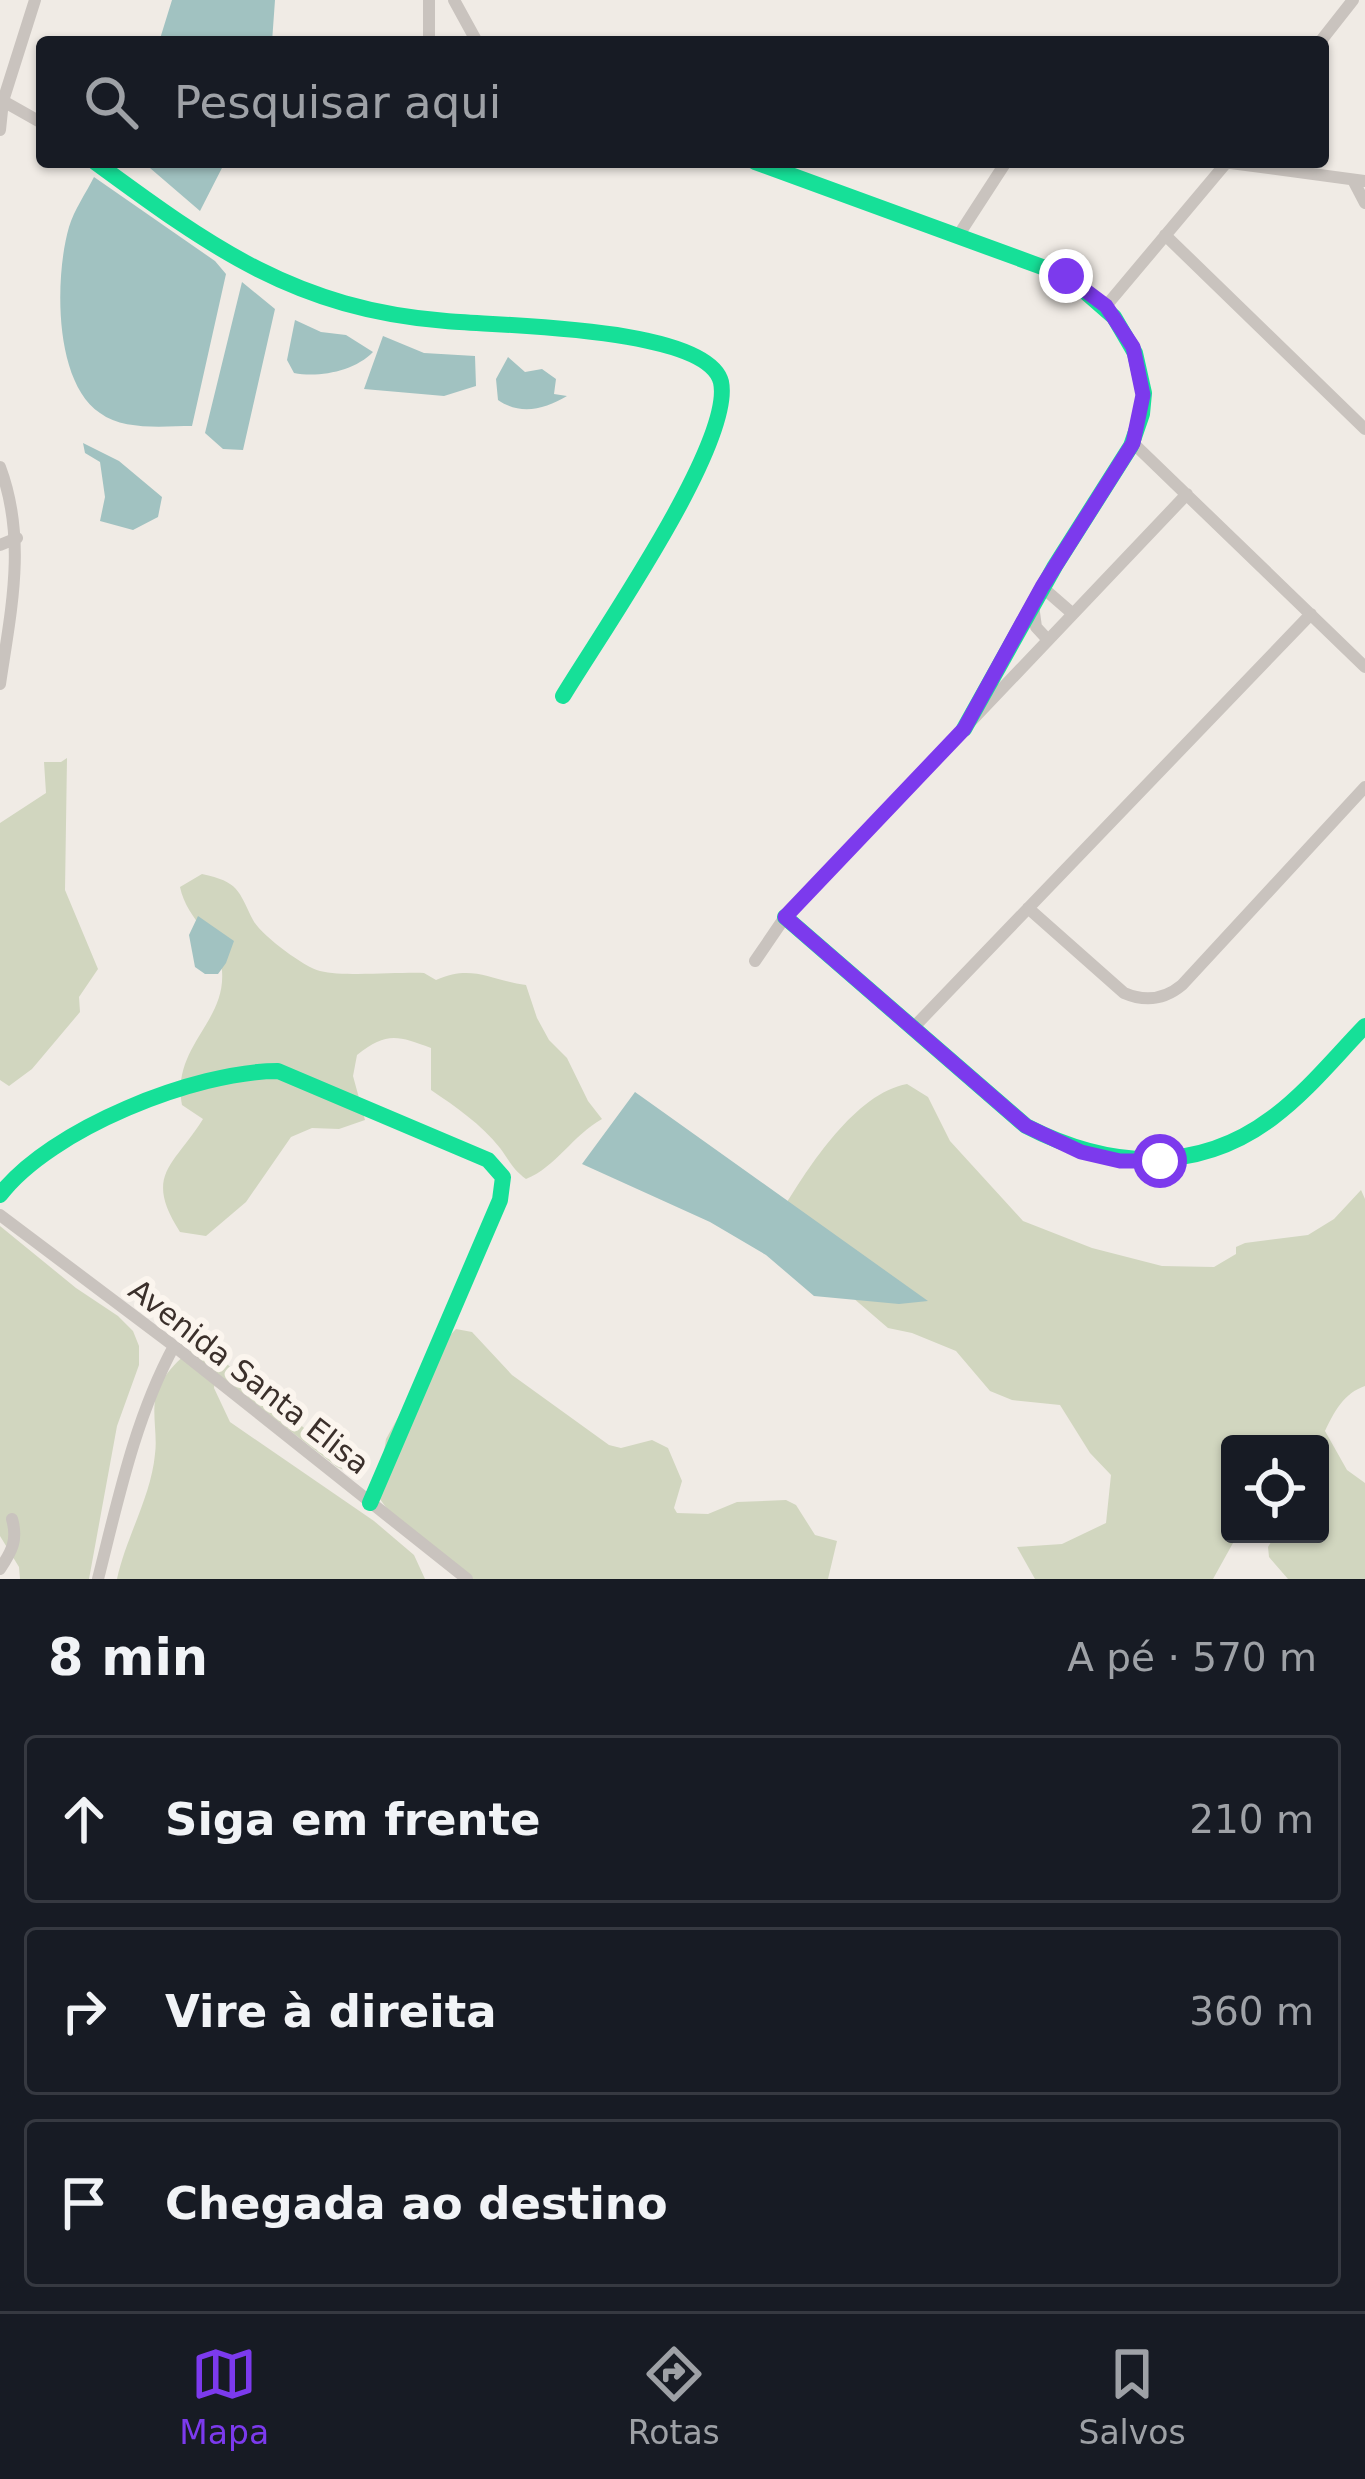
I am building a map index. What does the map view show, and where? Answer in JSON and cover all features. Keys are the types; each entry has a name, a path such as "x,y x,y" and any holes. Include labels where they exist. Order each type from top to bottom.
{"street":[{"path":"0,130 3,101 35,0"},
{"path":"428,0 429,36"},
{"path":"454,0 474,36"},
{"path":"1325,36 1353,0"},
{"path":"3,101 36,120"},
{"path":"103,168 241,260 287,286 328,301 408,317 643,341 700,355 713,365 720,377 718,427 701,466 563,696"},
{"path":"771,168 1066,276 1106,306 1133,347 1142,379 1143,412 1133,443 1042,587 964,729"},
{"path":"958,236 1002,168"},
{"path":"1106,306 1219,168"},
{"path":"1269,168 1359,180 1365,203"},
{"path":"1166,236 1365,429"},
{"path":"1133,443 1365,667"},
{"path":"0,467 13,501 16,538 0,684"},
{"path":"755,961 785,917 1186,494"},
{"path":"0,544 16,538"},
{"path":"1042,587 1073,614"},
{"path":"1033,604 1036,627 1048,640"},
{"path":"913,1028 1311,614"},
{"path":"1028,908 1124,993 1140,999 1166,996 1182,986 1365,788"},
{"path":"785,917 1026,1126 1081,1152 1140,1162 1200,1154 1256,1130 1365,1025"},
{"path":"0,1195 16,1174 74,1130 245,1071 278,1072 488,1160 503,1177 500,1200 370,1503"},
{"name":"Avenida Santa Elisa","path":"0,1215 174,1346 467,1579"},
{"path":"98,1579 148,1402 174,1346"},
{"path":"0,1569 13,1550 12,1520"}],"green space":[{"path":"67,758 65,890 98,969 79,997 80,1012 32,1069 9,1086 0,1080 0,823 46,793 44,762"},
{"path":"202,874 230,884 265,934 320,971 424,973 436,980 471,973 526,985 549,1040 567,1058 602,1119 526,1179 485,1131 431,1090 431,1048 400,1038 384,1039 357,1055 353,1076 365,1120 339,1129 312,1128 291,1137 246,1202 206,1236 180,1232 169,1212 163,1183 173,1160 203,1119 182,1105 181,1085 184,1067 221,989 220,960 180,887"},
{"path":"907,1084 928,1097 950,1141 1023,1221 1092,1248 1162,1266 1214,1267 1245,1243 1308,1235 1334,1219 1361,1190 1365,1199 1365,1386 1345,1398 1325,1431 1327,1435 1221,1435 1221,1543 1233,1543 1213,1579 1035,1579 1017,1547 1062,1544 1106,1523 1111,1475 1090,1453 1060,1405 1012,1400 990,1391 956,1351 888,1328 816,1266 783,1209 836,1134 888,1090"},
{"path":"0,1226 118,1316 133,1331 139,1346 139,1365 117,1426 89,1579 20,1579 19,1567 0,1536"},
{"path":"456,1329 472,1332 512,1375 609,1445 621,1448 652,1440 668,1448 682,1481 674,1508 677,1513 708,1514 737,1502 786,1500 796,1505 815,1535 837,1541 828,1579 465,1579 393,1517 377,1495 386,1439 435,1351"},
{"path":"204,1344 355,1475 337,1467 236,1389 215,1380 214,1388 230,1422 374,1521 414,1555 425,1579 117,1579 153,1470 158,1389 177,1362"},
{"path":"1329,1438 1347,1470 1365,1483 1365,1579 1288,1579 1269,1557 1270,1543 1329,1543"}],"water":[{"path":"172,0 275,0 272,36 161,36"},
{"path":"150,168 222,168 200,211"},
{"path":"94,177 215,261 226,274 192,426 144,426 110,419 85,398 73,377 62,326 61,272 71,221"},
{"path":"242,282 275,309 243,450 223,449 205,433"},
{"path":"295,320 321,332 346,335 373,352 336,372 294,373 287,360"},
{"path":"383,336 424,353 475,356 476,386 444,396 364,389"},
{"path":"508,357 525,372 542,369 556,379 554,394 567,396 533,409 498,400 496,379"},
{"path":"83,443 119,461 162,497 158,517 133,530 100,521 105,497 100,462 85,453"},
{"path":"198,916 234,941 218,974 205,974 195,967 189,935"},
{"path":"635,1092 928,1301 899,1304 814,1296 766,1255 710,1222 582,1164"}],"traffic: fast":[{"path":"103,168 218,247 300,288 344,303 446,321 641,339 707,364 721,382 719,411 707,448 660,539 563,696"},
{"path":"771,168 1067,276 1114,317 1135,353 1144,393 1131,446 1055,566 964,729"},
{"path":"785,917 1026,1126 1119,1157 1182,1157 1243,1136 1297,1097 1365,1026"},
{"path":"0,1195 53,1148 127,1108 207,1081 278,1071 488,1160 503,1177 500,1200 370,1503"}],"route":[{"path":"1066,276 1106,306 1133,347 1143,412 1133,443 1042,587 964,729 785,917 1026,1126 1081,1152 1120,1161 1160,1161"}]}
